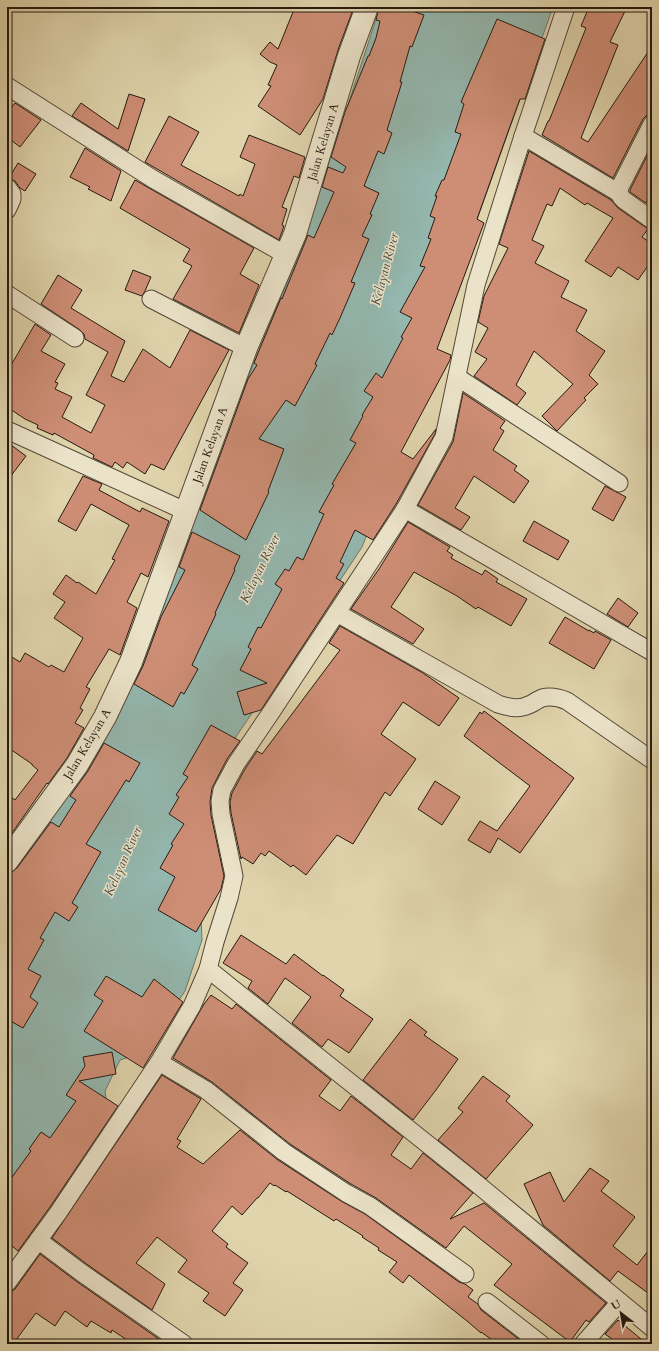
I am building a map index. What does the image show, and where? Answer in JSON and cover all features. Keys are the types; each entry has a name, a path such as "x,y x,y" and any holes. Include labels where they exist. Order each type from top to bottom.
{"street":[{"name":"Jalan Kelayan A","path":"7,861 77,765 105,717 131,662 185,511 246,348 295,234 349,56 367,7"},
{"path":"7,1283 58,1213 159,1062 192,1006 208,969 234,876 221,814 220,801 222,790 236,764 405,509 444,437 476,285 566,7"},
{"path":"7,86 153,179 286,255"},
{"path":"619,193 620,187 652,124"},
{"path":"523,136 619,193 620,197 652,220"},
{"path":"7,187 12,194 12,199 7,210"},
{"path":"7,294 75,338"},
{"path":"151,299 246,348"},
{"path":"457,377 619,483"},
{"path":"7,430 185,511"},
{"path":"405,509 652,652"},
{"path":"336,613 498,704 509,708 519,708 543,698 553,697 567,701 652,760"},
{"path":"208,969 465,1174 652,1328"},
{"path":"159,1062 206,1090 284,1152 346,1193 370,1206 465,1274"},
{"path":"38,1240 82,1273 184,1344"},
{"path":"487,1302 541,1344"},
{"path":"583,1344 620,1302"}],"water":[{"name":"Kelayan River","path":"380,7 553,7 454,284 433,364 362,547 206,781 197,817 202,940 185,991 144,1052 120,1060 105,1091 107,1106 7,1252 7,874 90,761 138,676 212,468 300,251"}],"building":[{"path":"295,7 354,7 339,47 323,99 300,135 258,106 271,86 268,85 277,65 270,62 260,54 270,42 278,49"},
{"path":"379,7 400,7 424,15 412,47 410,46 400,82 402,82 387,130 392,133 384,154 378,151 364,186 379,193 370,214 372,215 362,236 369,239 351,282 355,283 340,318 332,335 330,333 315,364 317,365 295,406 286,400 259,439 284,449 268,491 269,492 246,540 200,510 248,379 257,365 254,363 281,298 282,299 308,235 314,238 334,192 322,187 328,167 343,173 346,167 331,157 345,112 376,38 380,21 376,20"},
{"path":"589,7 616,7 625,11 610,42 618,45 581,138 588,142 652,46 652,114 647,115 643,119 613,178 542,135 586,28 581,26"},
{"path":"497,19 545,39 525,99 520,99 477,219 484,223 437,349 451,355 450,360 401,452 413,459 436,429 435,434 396,504 373,540 355,530 340,562 344,564 336,578 344,583 261,710 244,715 237,692 267,683 240,670 251,649 248,647 258,627 261,628 282,589 275,584 285,569 289,571 297,557 303,560 324,514 319,512 334,485 332,484 356,443 350,440 363,416 362,415 373,397 364,391 376,373 382,378 403,338 401,337 412,318 400,312 425,267 420,266 431,239 428,238 435,218 430,216 437,196 435,196 442,180 444,180 461,134 455,132 464,104 461,102"},
{"path":"129,94 145,99 128,151 72,116 81,103 118,129"},
{"path":"15,103 41,120 20,147 7,137 7,113"},
{"path":"169,116 199,132 181,165 239,196 240,194 243,196 255,164 240,157 249,135 305,157 299,178 294,176 282,207 287,209 282,225 284,226 279,240 145,162"},
{"path":"652,146 652,192 646,203 630,192 630,190"},
{"path":"85,148 121,171 111,201 88,189 90,187 70,177"},
{"path":"529,151 611,200 618,208 648,229 642,237 652,244 652,260 638,280 618,267 611,277 585,261 613,218 587,203 585,205 560,188 552,206 547,204 532,240 544,246 535,263 569,281 561,297 587,310 576,331 605,351 589,375 598,384 584,398 586,400 557,431 542,416 573,384 534,351 516,385 526,393 517,405 474,376 487,359 475,352 488,328 478,322 484,296 508,248 499,244"},
{"path":"18,163 36,174 25,191 20,188 15,181 9,178"},
{"path":"135,180 254,248 240,274 259,285 239,333 173,299 192,266 183,261 190,249 120,208"},
{"path":"133,270 151,277 142,296 125,290"},
{"path":"58,275 82,290 71,308 125,341 111,376 124,382 143,349 170,368 190,330 229,350 164,470 151,464 145,474 127,462 123,468 115,462 112,467 93,458 94,455 54,433 53,435 37,428 38,425 25,419 7,407 7,372 35,324 51,335 41,351 65,364 55,382 58,383 55,389 72,397 62,417 91,433 105,405 86,395 108,352 85,339 84,334 80,330 41,304"},
{"path":"463,393 505,421 500,428 504,431 493,450 517,466 514,470 529,481 514,503 474,476 455,508 470,517 461,530 418,505 453,442"},
{"path":"7,442 26,456 7,481"},
{"path":"83,476 102,484 99,490 140,512 142,508 169,521 148,577 141,573 127,602 137,608 120,655 109,649 86,687 90,689 80,708 83,710 75,723 84,728 67,758 48,784 47,783 7,840 7,794 15,800 38,770 32,764 7,747 7,654 20,662 25,653 49,667 51,665 64,672 83,638 54,618 65,602 53,594 66,575 96,594 115,560 112,559 129,525 91,504 76,531 58,521"},
{"path":"605,486 626,497 613,521 592,509"},
{"path":"534,521 569,541 558,560 523,541"},
{"path":"408,522 450,547 447,551 453,555 451,558 482,575 485,570 498,579 496,582 527,599 511,626 478,607 476,609 457,596 414,572 391,607 424,629 413,644 351,609 379,569"},
{"path":"192,532 240,556 215,613 216,614 192,665 198,669 184,694 181,692 173,707 134,684 143,666 161,617 185,570 179,567"},
{"path":"618,598 638,613 628,627 607,614"},
{"path":"565,617 589,631 594,633 595,631 611,640 594,669 549,643"},
{"path":"340,626 423,673 459,698 439,726 403,702 381,734 416,759 390,796 385,792 353,844 337,835 306,875 293,865 291,867 269,851 265,856 261,853 253,864 242,857 241,859 231,813 230,802 232,793 257,751 262,754 340,650 329,643"},
{"path":"484,711 574,778 520,853 498,838 490,853 468,840 480,821 497,831 530,786 464,736 480,712 482,714"},
{"path":"211,725 240,741 227,759 212,788 210,802 211,815 224,876 221,889 196,932 158,910 175,877 160,868 173,845 171,844 184,824 169,814 179,797 176,795 188,777 183,774"},
{"path":"104,743 140,763 129,782 126,780 86,844 101,852 72,903 78,907 69,921 55,912 40,938 44,940 28,969 41,976 30,997 38,1003 23,1028 7,1019 7,873 12,872 17,868 51,822 59,827 76,800 70,796 88,771"},
{"path":"435,781 460,797 442,825 418,809"},
{"path":"241,935 286,964 294,954 344,990 340,996 373,1019 349,1053 328,1039 322,1047 292,1023 311,997 285,978 268,1004 248,988 252,981 223,963"},
{"path":"106,976 142,997 154,979 183,1002 143,1068 84,1031 103,1001 94,995"},
{"path":"211,995 232,1009 236,1004 331,1080 319,1096 340,1111 351,1096 403,1137 391,1155 411,1169 423,1153 473,1193 450,1219 484,1203 606,1303 589,1322 586,1320 570,1342 494,1285 512,1264 464,1226 446,1248 376,1198 351,1184 290,1144 212,1082 173,1058 204,1004"},
{"path":"410,1019 427,1032 424,1035 458,1059 413,1120 363,1080"},
{"path":"112,1052 116,1074 79,1081 118,1106 50,1207 18,1251 7,1242 7,1184 31,1151 29,1149 41,1132 50,1138 76,1101 66,1095 85,1066 83,1057"},
{"path":"162,1075 201,1099 177,1139 181,1141 177,1147 203,1164 240,1130 278,1160 341,1201 365,1214 459,1282 465,1284 473,1290 468,1297 478,1304 481,1310 525,1344 498,1344 481,1333 409,1275 403,1283 389,1272 397,1262 378,1250 379,1248 362,1237 363,1236 336,1219 334,1221 287,1191 286,1192 270,1183 242,1215 232,1206 212,1231 228,1244 226,1247 248,1263 233,1283 243,1290 225,1316 203,1301 209,1293 178,1272 187,1260 157,1237 136,1263 165,1284 152,1310 88,1265 52,1238"},
{"path":"483,1076 510,1096 506,1101 533,1125 486,1179 438,1140 463,1112 458,1108"},
{"path":"590,1168 609,1181 601,1191 635,1217 613,1246 637,1265 652,1246 652,1296 618,1271 610,1281 543,1225 524,1184 550,1172 564,1202"},
{"path":"40,1254 166,1344 133,1344 112,1330 111,1333 91,1321 87,1327 65,1311 55,1326 36,1313 13,1344 7,1344 7,1294 15,1289"},
{"path":"618,1320 647,1344 619,1344 605,1334"}]}
